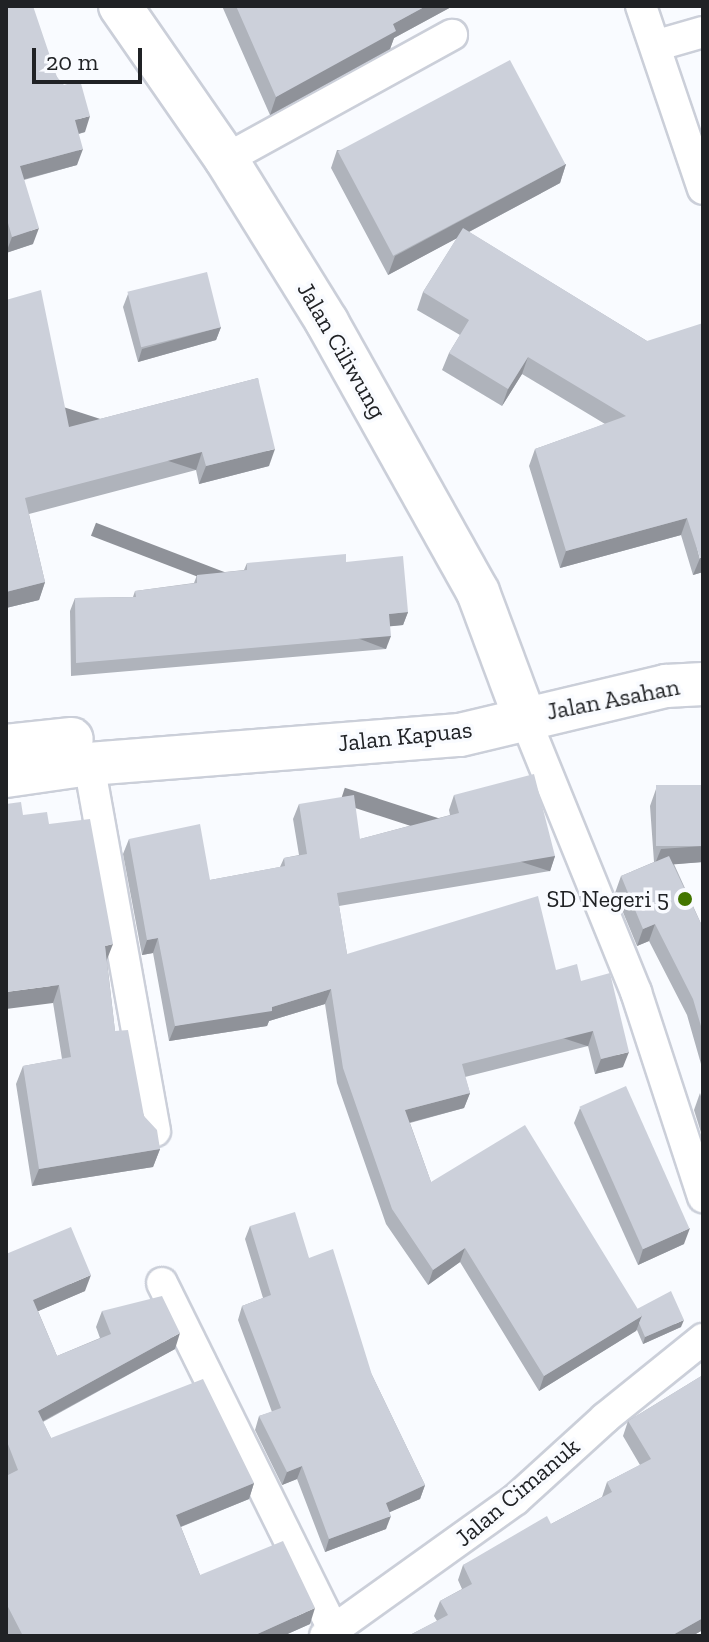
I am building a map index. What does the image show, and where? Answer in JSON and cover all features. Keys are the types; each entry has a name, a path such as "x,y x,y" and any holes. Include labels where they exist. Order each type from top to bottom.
{"street":[{"name":"Jalan Ciliwung","path":"120,6 226,159 327,322 478,592 524,716"},
{"path":"641,6 658,45 703,189"},
{"path":"658,45 703,32"},
{"path":"226,159 452,35"},
{"name":"Jalan Asahan","path":"524,716 666,686 703,684"},
{"name":"Jalan Kapuas","path":"6,746 457,705 524,716"},
{"path":"524,716 636,992 703,1197"},
{"name":"Jalan Kapuas","path":"6,776 89,764 460,735 524,716"},
{"path":"89,764 155,1131"},
{"path":"162,1283 329,1632"},
{"name":"Jalan Cimanuk","path":"329,1632 515,1500 605,1418 703,1339"}],"building":[{"path":"6,6 33,6 57,77 64,85 80,80 90,116 75,120 83,149 20,166 39,228 12,237 6,216"},
{"path":"236,6 426,6 393,24 396,31 276,97"},
{"path":"510,60 565,164 393,256 338,152"},
{"path":"463,228 647,341 703,323 703,557 700,558 687,518 566,551 535,449 626,416 528,357 508,389 449,353 469,320 423,292"},
{"path":"207,272 221,327 141,347 127,292"},
{"path":"41,290 69,427 258,378 275,449 206,466 202,452 25,498 45,582 6,592 6,300"},
{"path":"346,554 346,562 403,556 408,612 389,614 391,636 76,663 75,598 136,597 135,591 197,583 197,575 247,570 247,563"},
{"path":"534,774 555,856 337,893 347,954 538,896 556,970 577,964 581,981 610,973 629,1052 601,1059 593,1031 462,1064 470,1093 405,1110 431,1182 525,1125 642,1316 544,1376 465,1248 433,1270 392,1209 343,1068 331,989 272,1007 272,1011 175,1026 158,938 147,940 129,839 200,824 210,880 285,866 284,858 307,854 299,804 354,795 360,839 459,813 454,795"},
{"path":"656,785 703,785 703,846 656,846"},
{"path":"21,802 23,815 47,812 49,824 90,819 113,944 105,946 115,1031 128,1030 144,1116 157,1130 160,1149 39,1169 23,1066 71,1057 59,985 6,992 6,804"},
{"path":"669,856 703,928 703,1033 693,999 655,924 643,929 621,876"},
{"path":"626,1086 689,1229 643,1249 579,1107"},
{"path":"295,1212 309,1258 333,1249 372,1375 425,1485 386,1503 391,1516 329,1539 302,1466 287,1472 259,1416 281,1408 242,1306 271,1295 250,1226"},
{"path":"71,1227 91,1275 33,1300 57,1356 111,1334 102,1311 162,1296 180,1333 38,1411 51,1438 203,1379 254,1483 176,1515 200,1575 283,1541 315,1608 253,1636 23,1636 6,1603 6,1476 18,1470 6,1439 6,1254"},
{"path":"671,1291 684,1320 645,1337 639,1323 642,1316 637,1309"},
{"path":"703,1375 703,1618 671,1636 408,1636 448,1615 440,1601 472,1584 463,1565 547,1516 551,1524 612,1492 607,1482 651,1459 628,1421"}],"place":[{"name":"SD Negeri 5","path":"685,899"}]}
